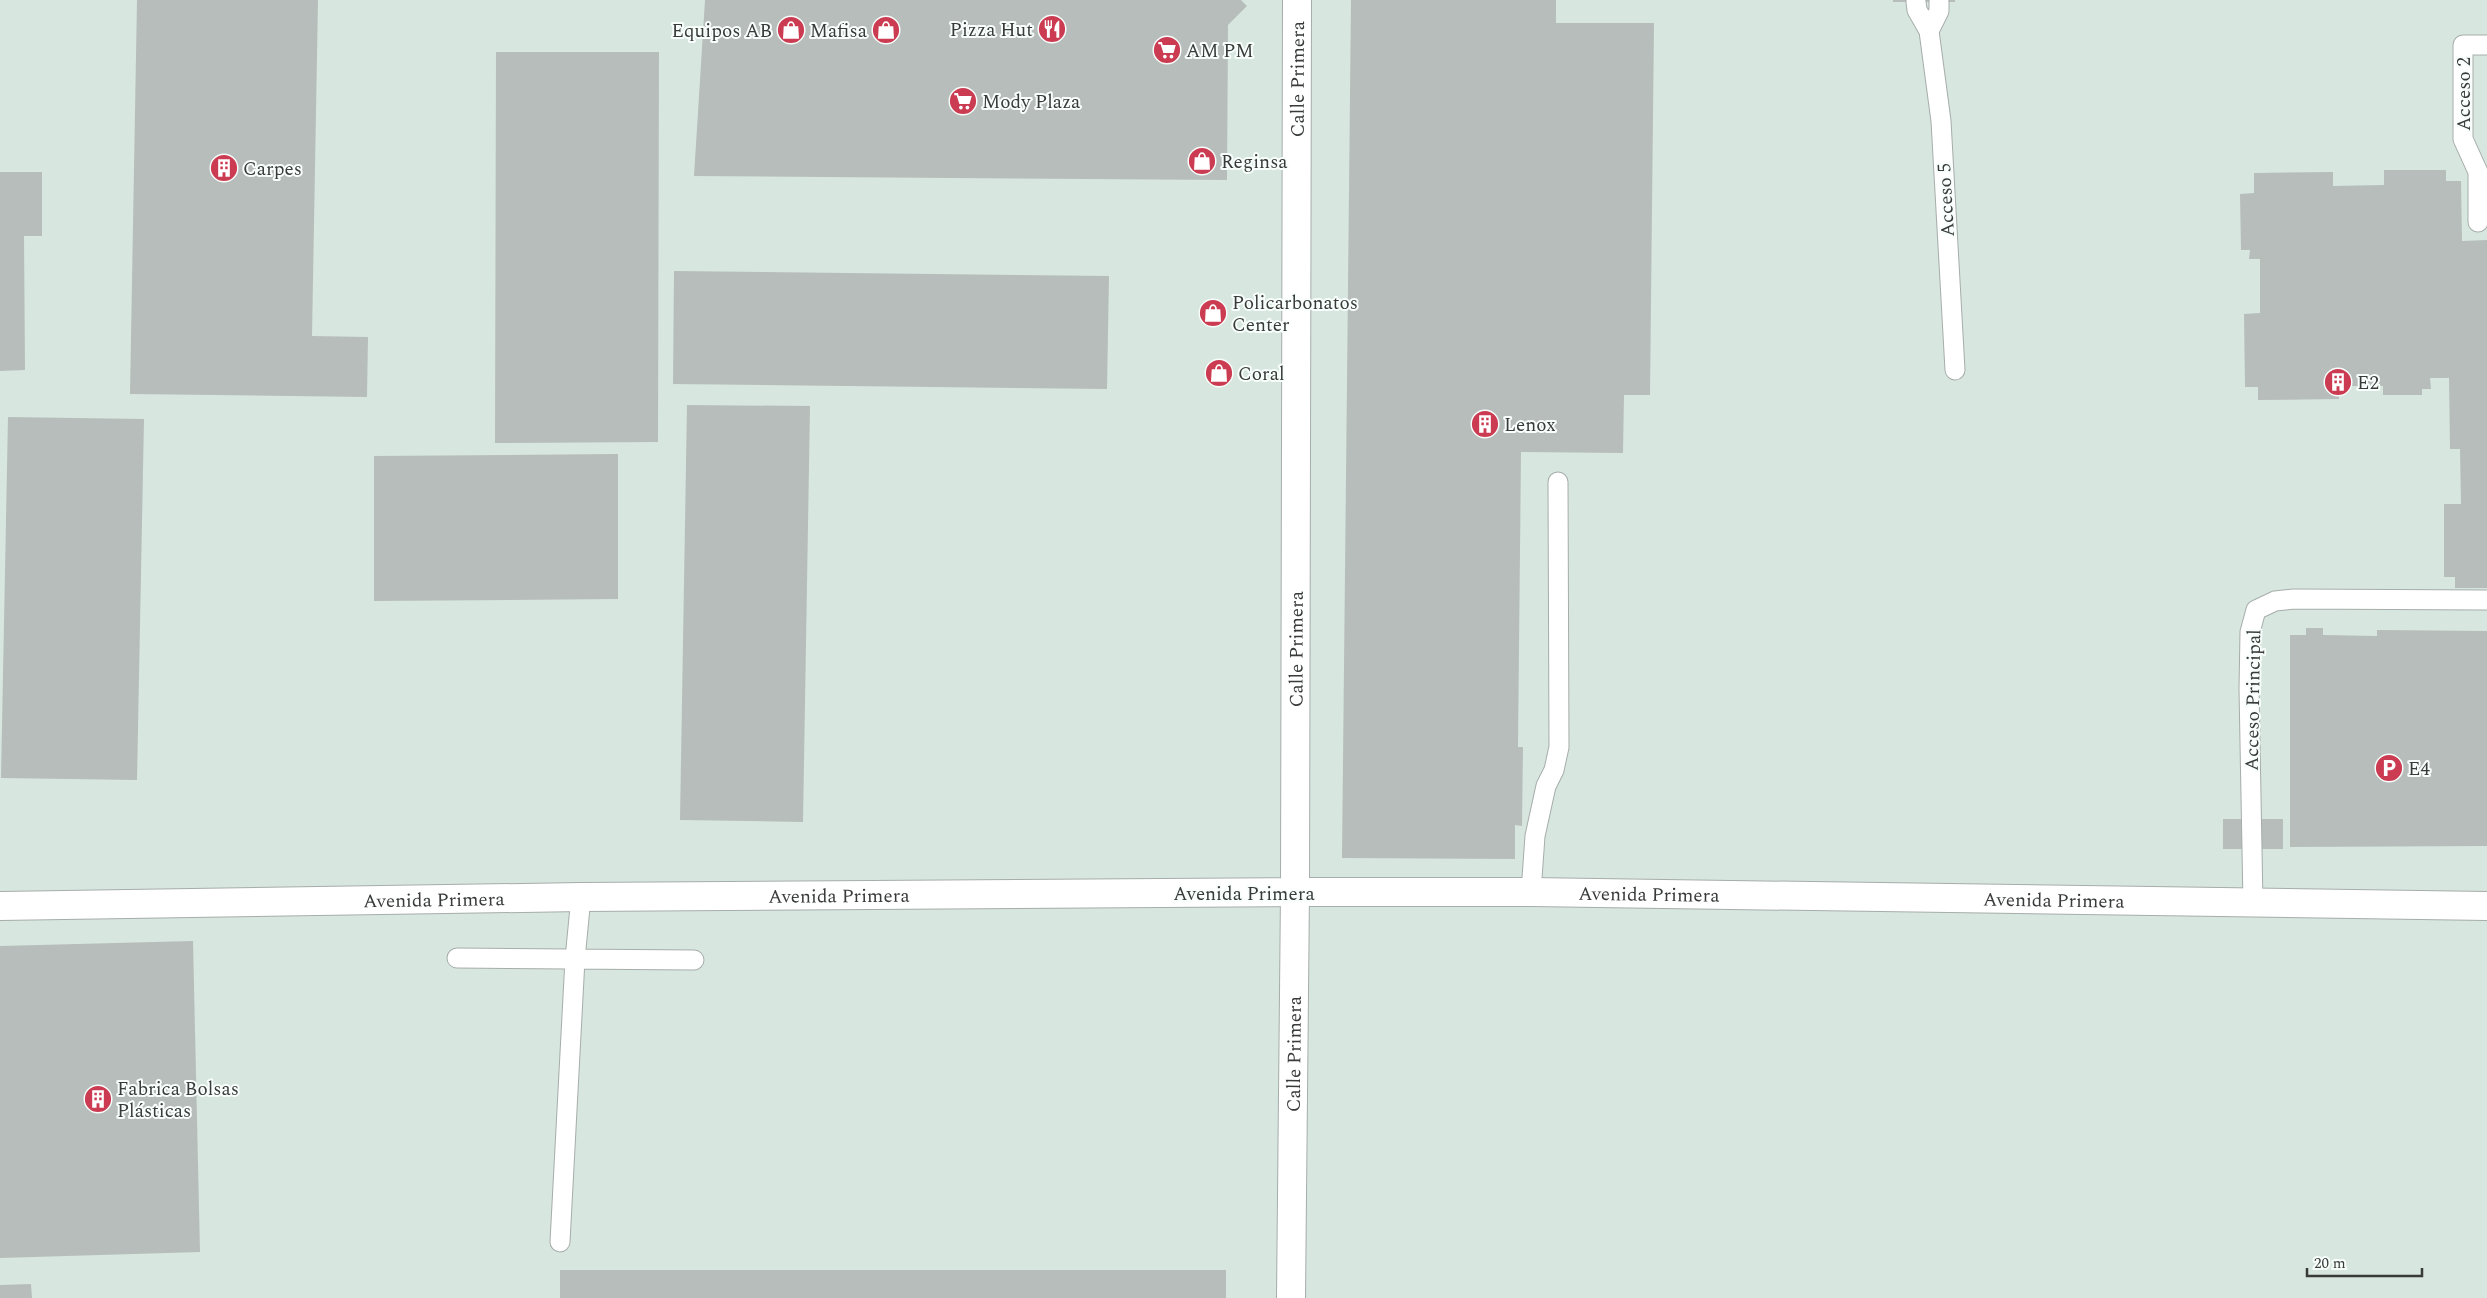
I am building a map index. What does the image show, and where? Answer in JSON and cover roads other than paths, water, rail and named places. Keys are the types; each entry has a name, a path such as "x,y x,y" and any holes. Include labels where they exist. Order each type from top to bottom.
{"street":[{"name":"Calle Primera","path":"1291,1298 1297,0"},
{"name":"Avenida Primera","path":"0,906 581,897 1531,892 2487,906"}],"lane":[{"name":"Acceso 5","path":"1916,2 1916,10 1929,31 1941,120 1955,370"},
{"path":"1929,31 1939,11 1939,2"},
{"name":"Acceso 2","path":"2478,222 2478,172 2463,139 2463,45 2487,45"},
{"path":"1531,892 1535,836 1546,786 1554,770 1559,747 1558,482"},
{"name":"Acceso Principal","path":"2253,903 2249,689 2250,632 2256,610 2275,601 2294,599 2487,600"},
{"path":"560,1242 575,959 581,897"},
{"path":"457,958 694,960"}],"place":[{"name":"Pizza Hut","path":"1052,29"},
{"name":"Equipos AB","path":"791,30"},
{"name":"Mafisa","path":"886,30"},
{"name":"AM PM","path":"1167,50"},
{"name":"Mody Plaza","path":"963,101"},
{"name":"Reginsa","path":"1202,161"},
{"name":"Carpes","path":"224,168"},
{"name":"Policarbonatos Center","path":"1213,313"},
{"name":"Coral","path":"1219,373"},
{"name":"E2","path":"2338,382"},
{"name":"Lenox","path":"1485,424"},
{"name":"E4","path":"2389,768"},
{"name":"Fabrica Bolsas Plásticas","path":"98,1099"}]}
